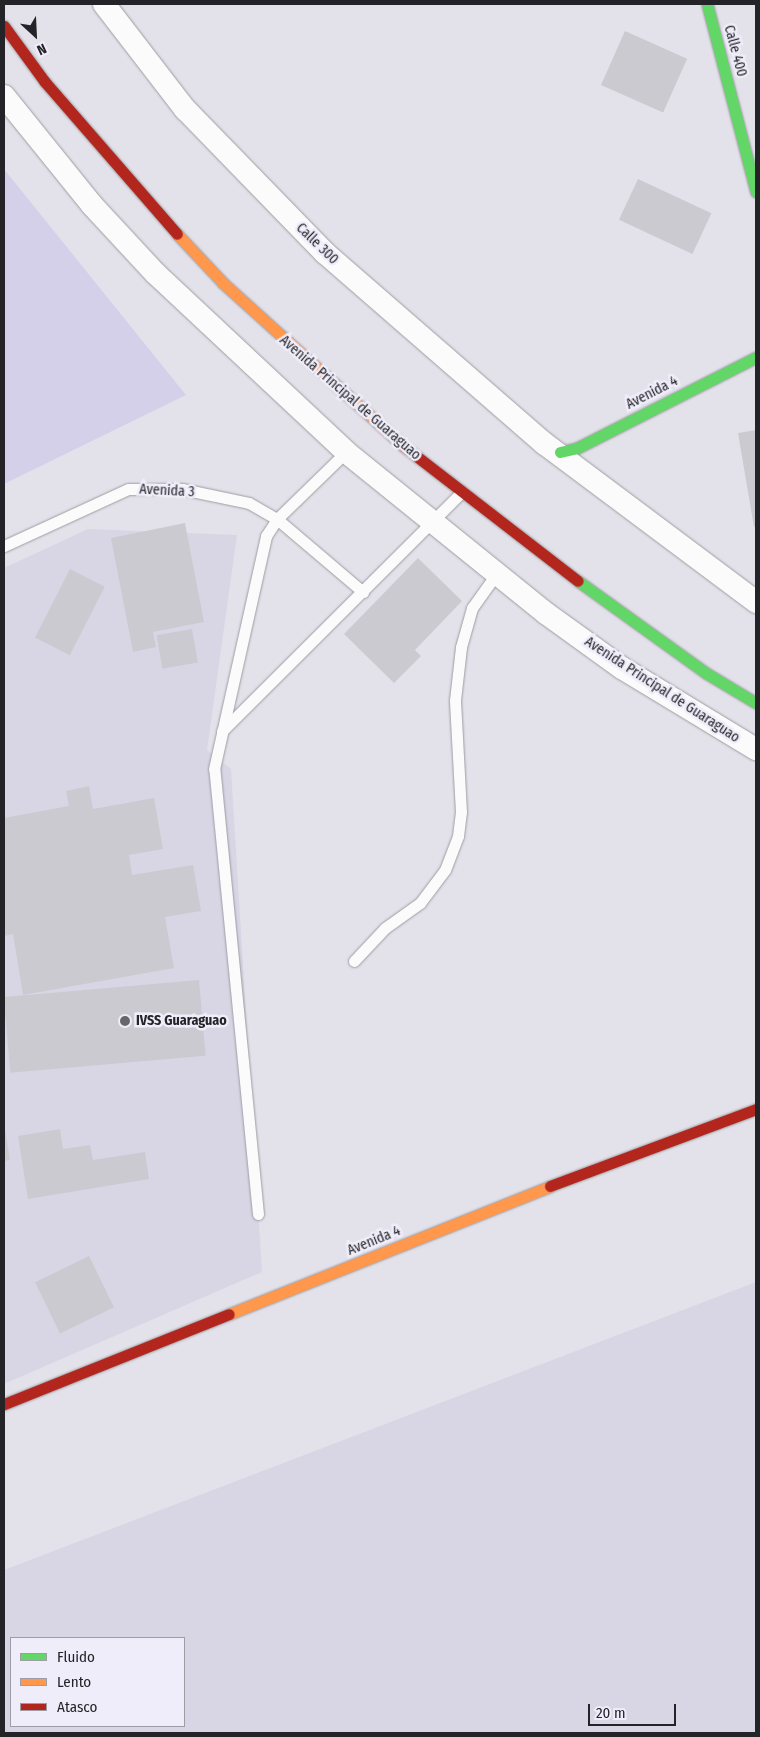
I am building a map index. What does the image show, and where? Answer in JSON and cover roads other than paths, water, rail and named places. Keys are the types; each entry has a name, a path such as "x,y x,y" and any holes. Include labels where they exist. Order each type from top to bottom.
{"street":[{"name":"Calle 300","path":"104,4 185,109 325,253 545,444 560,452 756,602"},
{"name":"Calle 400","path":"707,4 756,192"},
{"name":"Avenida Principal de Guaraguao","path":"4,26 45,82 223,283 317,371 408,450 609,605 706,673 756,703"},
{"name":"Avenida Principal de Guaraguao","path":"4,96 92,205 155,273 346,452 547,614 622,668 756,749"},
{"name":"Avenida 4","path":"560,452 577,448 756,357"},
{"name":"Avenida 4","path":"4,1404 500,1205 756,1109"}],"lane":[{"path":"258,1214 214,770 266,536 277,519 346,452"},
{"name":"Avenida 3","path":"4,546 128,489 182,489 249,503 277,519 363,592"},
{"path":"222,731 434,523 462,492"},
{"path":"354,962 385,928 420,903 445,870 458,836 460,812 455,700 460,647 472,608 497,573"}],"place":[{"name":"IVSS Guaraguao","path":"125,1021"}]}
